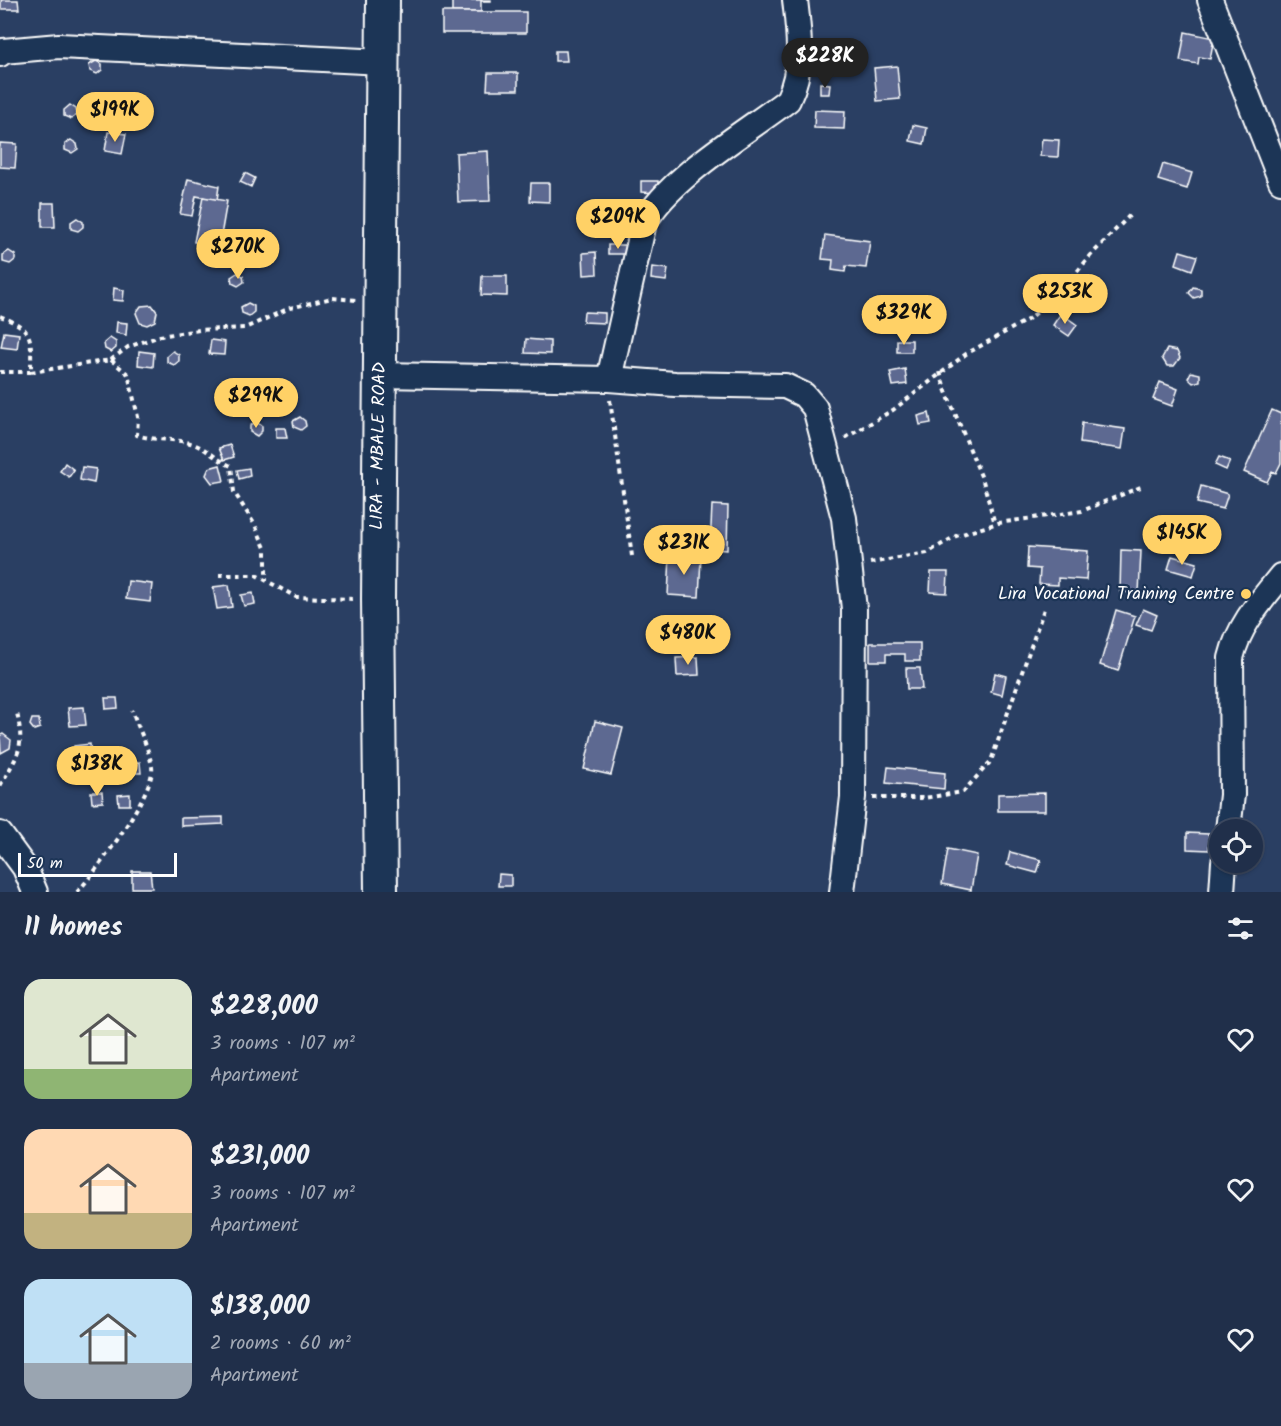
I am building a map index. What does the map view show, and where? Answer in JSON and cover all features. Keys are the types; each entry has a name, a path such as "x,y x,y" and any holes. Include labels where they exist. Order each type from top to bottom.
{"main road":[{"name":"LIRA - MBALE ROAD","path":"381,892 378,599 383,0"}],"street":[{"path":"609,379 644,223 653,208 672,188 788,100 794,88 800,52 795,0"},
{"path":"1210,0 1281,181"},
{"path":"0,54 3,51 59,46 383,62"},
{"path":"380,375 609,379 675,384 785,386 804,394 815,408 844,518 855,643 853,797 842,892"},
{"path":"1229,819 1232,795 1231,658 1235,640 1251,613 1281,576"},
{"path":"0,834 25,868 35,892"},
{"path":"1222,892 1223,873"}],"path":[{"path":"825,447 858,433 893,410 940,372 976,348 1027,320 1053,300 1092,254 1130,215"},
{"path":"0,372 31,372 111,360 128,347 160,336 198,330 246,328 290,308 332,298 381,301"},
{"path":"0,316 22,325 29,335 31,372"},
{"path":"111,360 129,374 138,417 137,435 152,441 174,440 199,446 231,466 234,492 255,525 266,550 266,581"},
{"path":"940,372 983,481 995,524"},
{"path":"609,379 610,404 632,556"},
{"path":"849,567 927,553 956,536 995,524 1082,511 1143,486"},
{"path":"219,575 256,575 296,597 378,599"},
{"path":"853,797 924,798 963,792 991,761 1044,609"},
{"path":"77,892 123,831 152,778 152,767 132,710"},
{"path":"0,786 18,753 22,738 17,713"}],"building":[{"path":"1,0 18,0 19,9 1,9"},
{"path":"452,0 491,1 481,1 481,12 452,12"},
{"path":"442,12 526,12 526,33 442,33"},
{"path":"1185,32 1214,38 1210,59 1199,57 1198,64 1180,61"},
{"path":"555,51 566,51 567,61 555,61"},
{"path":"96,61 102,64 102,70 97,74 90,71 89,65"},
{"path":"897,66 900,99 877,101 874,68"},
{"path":"488,73 518,73 518,90 487,90"},
{"path":"820,83 830,84 829,94 820,94"},
{"path":"70,105 76,109 77,115 71,119 64,116 64,110"},
{"path":"815,110 845,111 844,129 814,128"},
{"path":"913,125 927,128 924,144 910,141"},
{"path":"108,132 126,134 122,154 105,151"},
{"path":"1042,139 1059,140 1058,157 1040,156"},
{"path":"71,140 77,144 78,149 72,153 65,150 65,144"},
{"path":"0,143 17,144 15,168 0,167"},
{"path":"488,151 490,201 458,202 456,153"},
{"path":"1163,164 1192,173 1187,189 1158,180"},
{"path":"245,173 255,178 251,187 240,182"},
{"path":"188,179 219,186 217,200 196,196 192,216 180,214"},
{"path":"641,181 658,181 658,193 641,192"},
{"path":"531,183 549,183 549,202 530,201"},
{"path":"203,197 227,201 219,247 194,242"},
{"path":"42,203 54,203 55,227 42,227"},
{"path":"77,218 83,222 83,227 78,231 71,229 71,222"},
{"path":"825,235 870,241 866,268 846,266 845,272 832,270 833,260 822,259"},
{"path":"608,245 628,245 629,254 608,254"},
{"path":"9,251 15,255 15,260 10,264 3,262 3,255"},
{"path":"1180,251 1197,256 1192,270 1176,264"},
{"path":"596,252 597,274 584,275 583,253"},
{"path":"652,267 668,269 666,281 651,279"},
{"path":"237,273 243,276 244,282 238,286 232,283 231,277"},
{"path":"482,276 507,276 507,296 481,295"},
{"path":"1193,287 1201,289 1201,296 1194,298 1189,293"},
{"path":"114,288 124,290 123,301 113,300"},
{"path":"248,303 254,306 254,312 249,316 242,313 241,307"},
{"path":"152,305 157,312 155,321 147,325 140,323 136,313 141,306"},
{"path":"584,312 605,313 605,323 583,322"},
{"path":"1061,313 1077,325 1069,336 1053,325"},
{"path":"117,322 127,323 126,335 116,333"},
{"path":"4,332 19,334 17,349 1,347"},
{"path":"110,338 116,342 116,348 111,352 105,349 104,343"},
{"path":"526,339 550,341 550,354 525,353"},
{"path":"211,340 225,342 224,355 209,354"},
{"path":"897,340 912,340 912,352 897,352"},
{"path":"1167,349 1177,351 1180,358 1174,366 1167,366 1162,358"},
{"path":"139,351 154,353 153,367 138,365"},
{"path":"173,351 179,355 179,361 174,365 167,362 167,356"},
{"path":"905,369 907,384 893,386 890,372"},
{"path":"1191,372 1200,374 1200,381 1193,383 1188,378"},
{"path":"1160,382 1178,389 1172,406 1153,399"},
{"path":"285,398 285,412 258,413 257,399"},
{"path":"1272,410 1281,414 1281,463 1276,473 1272,472 1267,482 1244,472"},
{"path":"929,413 931,423 920,425 918,416"},
{"path":"300,417 305,421 306,426 301,430 294,427 293,421"},
{"path":"256,422 262,426 262,431 257,436 250,432 250,426"},
{"path":"1082,423 1125,429 1122,449 1080,443"},
{"path":"276,428 285,428 287,438 276,438"},
{"path":"230,445 234,457 224,460 219,448"},
{"path":"1219,457 1230,461 1226,470 1215,465"},
{"path":"65,463 74,470 69,477 60,471"},
{"path":"220,465 224,481 212,483 206,475 209,468"},
{"path":"82,467 96,469 94,483 80,480"},
{"path":"249,468 250,476 239,479 237,470"},
{"path":"1201,486 1228,494 1223,509 1197,503"},
{"path":"712,505 728,506 727,550 710,549"},
{"path":"1028,547 1088,551 1086,580 1058,578 1058,585 1039,584 1040,569 1027,568"},
{"path":"1121,550 1141,551 1139,593 1120,592"},
{"path":"670,556 701,558 699,597 668,595"},
{"path":"1172,556 1197,563 1193,576 1168,569"},
{"path":"931,572 948,572 947,593 930,592"},
{"path":"128,581 152,584 150,602 126,599"},
{"path":"229,585 232,607 217,609 213,587"},
{"path":"253,593 255,604 244,606 241,595"},
{"path":"1143,609 1157,615 1151,630 1136,625"},
{"path":"1116,610 1135,616 1118,671 1100,665"},
{"path":"870,643 920,643 920,661 905,661 905,654 886,654 886,661 870,661"},
{"path":"698,657 699,675 677,676 676,658"},
{"path":"906,668 920,668 922,689 907,689"},
{"path":"995,673 1006,676 1002,695 991,692"},
{"path":"105,698 117,698 118,708 106,709"},
{"path":"84,707 86,725 70,726 68,708"},
{"path":"32,719 39,719 40,728 34,730 30,725"},
{"path":"595,721 623,728 611,775 584,769"},
{"path":"3,734 11,740 10,748 1,753 0,736"},
{"path":"90,744 92,762 76,764 74,746"},
{"path":"140,762 141,773 129,773 129,763"},
{"path":"888,767 945,773 944,789 886,783"},
{"path":"91,792 102,792 103,802 92,803"},
{"path":"1045,793 1045,811 998,811 998,794"},
{"path":"130,794 130,805 119,805 118,795"},
{"path":"223,817 223,824 181,826 181,818"},
{"path":"1187,833 1209,834 1209,850 1187,849"},
{"path":"948,849 977,855 971,890 942,884"},
{"path":"1010,852 1041,860 1037,873 1007,865"},
{"path":"132,871 150,871 152,888 132,888"},
{"path":"499,874 511,875 511,886 498,886"}],"place":[{"name":"Lira Vocational Training Centre","path":"1246,594"}]}
